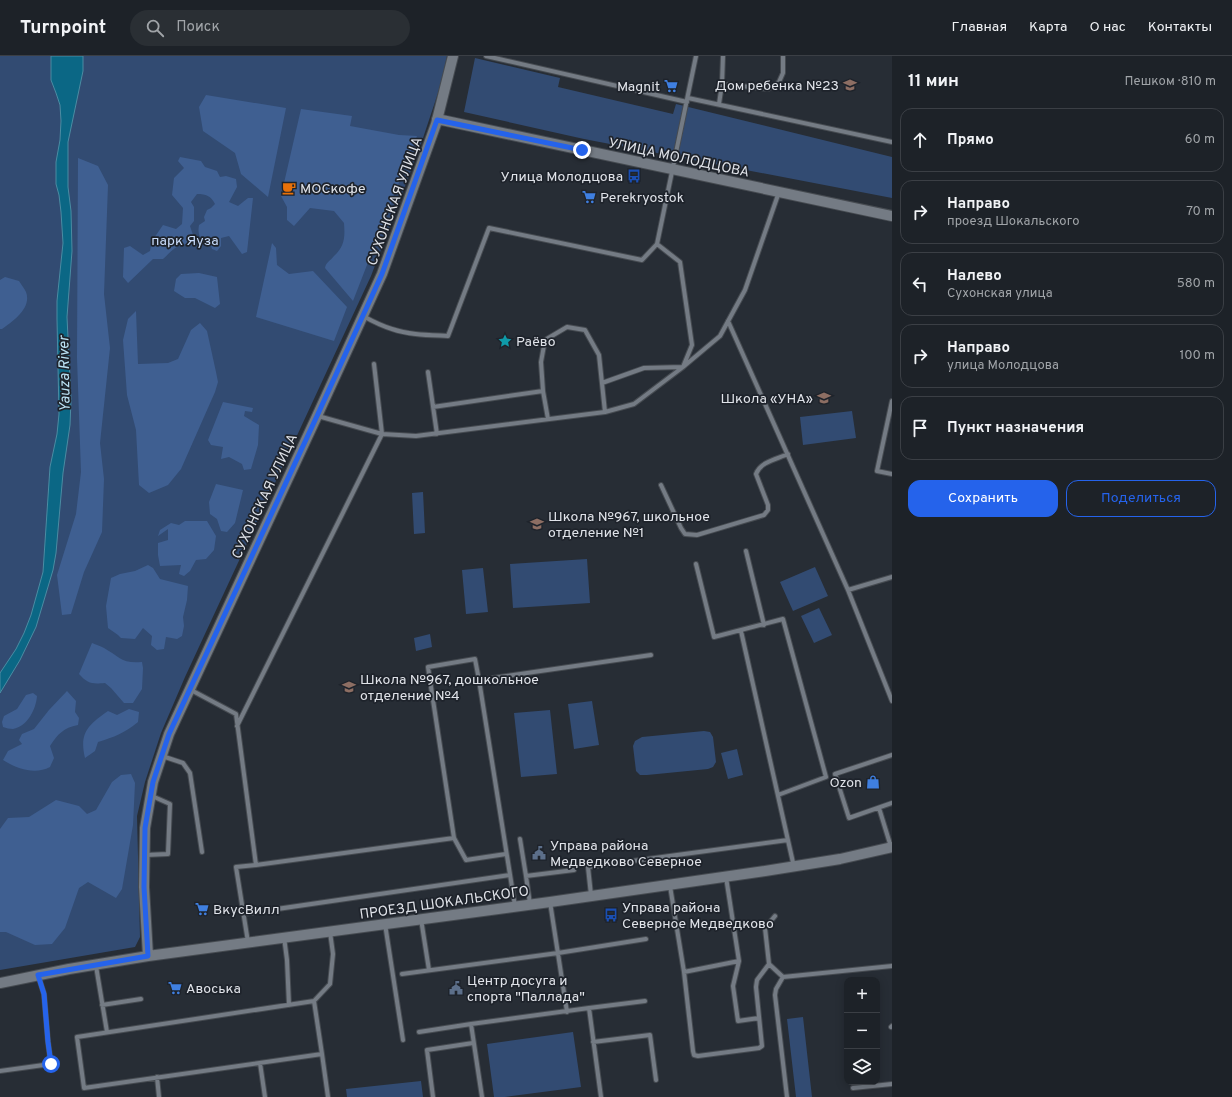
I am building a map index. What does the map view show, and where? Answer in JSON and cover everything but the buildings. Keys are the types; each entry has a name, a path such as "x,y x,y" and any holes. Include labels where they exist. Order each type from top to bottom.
{"street":[{"name":"СУХОНСКАЯ УЛИЦА","path":"148,956 144,887 145,828 153,782 161,756 169,734 382,274 437,120 454,56"},
{"name":"УЛИЦА МОЛОДЦОВА","path":"437,120 892,216"},
{"name":"ПРОЕЗД ШОКАЛЬСКОГО","path":"0,983 95,964 148,956 550,902 794,867 840,859 892,847"}],"lane":[{"path":"486,56 688,100 719,104 892,142"},
{"path":"363,316 390,329 398,331 448,336 490,228 642,260 657,244 696,56"},
{"path":"719,104 722,84 722,56"},
{"path":"722,84 768,89 779,82 783,74 783,56"},
{"path":"317,416 382,434 416,436 605,412 634,404 683,367 720,336 745,290 779,192"},
{"path":"657,244 680,262 692,345 683,367"},
{"path":"728,321 848,590 892,701"},
{"path":"548,419 543,391 541,362 545,340 567,327 585,330 599,355 605,412"},
{"path":"237,726 382,434 374,364"},
{"path":"602,383 644,368 683,367"},
{"path":"428,372 437,434"},
{"path":"433,407 543,391"},
{"path":"892,401 877,471 892,474"},
{"path":"661,485 685,534 697,535 764,515 768,510 768,505 756,474 757,470 761,466 788,454"},
{"path":"746,551 764,625"},
{"path":"696,564 714,637 783,619 826,778 778,795"},
{"path":"848,590 892,577"},
{"path":"741,631 794,867"},
{"path":"479,680 651,655"},
{"path":"506,854 466,860 454,838 428,667 475,659 515,906"},
{"path":"190,689 236,714 256,865"},
{"path":"892,755 835,774 849,818 892,803"},
{"path":"161,756 183,764 190,773 202,852"},
{"path":"145,855 168,854 170,804 150,796"},
{"path":"879,808 892,847"},
{"path":"248,942 236,867 454,838"},
{"path":"520,839 530,904"},
{"path":"592,896 588,867 788,840"},
{"path":"526,876 574,870"},
{"path":"244,914 510,875"},
{"path":"726,877 739,962 733,986 738,1021 760,1018"},
{"path":"670,885 684,972 694,1055 698,1056 759,1048 762,1046 756,987 757,980 769,964"},
{"path":"550,902 567,1012"},
{"path":"775,916 765,928 769,964 783,977 892,966"},
{"path":"421,919 429,970"},
{"path":"385,924 403,1040"},
{"path":"322,1054 84,1088 77,1037 314,1001 330,984 334,954 330,931"},
{"path":"284,938 287,960 289,1005"},
{"path":"402,974 558,953 646,939"},
{"path":"684,972 739,962"},
{"path":"95,964 107,1032"},
{"path":"0,1071 51,1064 44,994 38,975"},
{"path":"783,977 776,989 775,995 787,1097"},
{"path":"102,1005 141,999"},
{"path":"314,1001 328,1097"},
{"path":"419,1032 645,1001"},
{"path":"589,1008 601,1097"},
{"path":"471,1024 482,1097"},
{"path":"593,1042 650,1035 656,1080"},
{"path":"433,1097 427,1050 473,1043"},
{"path":"260,1062 265,1097"},
{"path":"157,1077 159,1097"},
{"path":"853,1088 892,1084"}],"green space":[{"name":"парк Яуза","path":"0,56 447,56 441,84 422,141 371,276 185,677 161,733 145,782 137,816 140,937 135,947 0,970"},
{"path":"475,58 560,78 558,87 673,114 676,104 892,157 892,198 584,139 464,112"},
{"path":"206,95 286,108 268,197 241,174 235,153 203,131 199,107"},
{"path":"301,109 352,116 350,126 399,135 417,136 353,301 325,268 327,263 338,252 342,245 344,237 344,223 334,211 310,208 294,226 287,220 287,207 281,196"},
{"path":"180,157 201,161 205,167 217,171 220,177 226,176 236,179 237,187 229,202 238,206 248,198 253,198 247,252 242,254 229,236 221,238 221,246 217,251 212,249 211,246 200,238 199,225 205,221 204,217 207,210 215,204 208,196 197,194 191,202 194,207 194,221 190,226 193,235 187,237 189,244 177,247 163,259 153,259 128,283 123,277 124,248 130,246 143,255 150,251 152,241 163,225 176,229 182,224 183,208 172,195 174,178 184,168 178,161"},
{"path":"78,158 98,166 108,185 104,294 110,348 100,443 104,479 102,532 84,572 71,614 62,615 57,575 76,514 81,472 77,358"},
{"path":"272,243 276,248 277,265 289,274 313,271 347,307 334,341 256,317"},
{"path":"199,273 217,277 220,304 215,308 195,298 185,298 174,291 176,279 181,274"},
{"path":"5,277 19,281 26,292 27,298 24,309 20,314 0,329 0,280"},
{"path":"136,311 138,364 168,363 178,359 191,330 200,323 207,331 218,382 181,469 168,485 149,493 139,485 136,430 127,395 123,340 128,319"},
{"path":"223,402 253,408 252,412 245,411 244,416 259,425 258,445 251,469 244,470 242,464 229,457 221,459 223,447 211,445 208,440"},
{"path":"852,411 856,438 803,445 800,417"},
{"path":"216,484 243,490 235,523 227,532 221,531 217,519 210,514 209,502"},
{"path":"423,492 425,533 414,534 412,493"},
{"path":"185,521 207,521 216,536 214,550 206,559 196,560 190,571 184,576 179,574 181,565 160,566 158,543 168,540 168,529 158,536 160,530 171,523 179,525"},
{"path":"587,559 590,603 513,608 510,564"},
{"path":"148,565 153,568 160,579 188,586 187,600 183,617 184,626 182,636 177,639 166,637 164,649 157,650 151,645 152,636 143,628 135,639 121,638 108,628 106,606 111,578 120,574 135,571"},
{"path":"815,567 828,596 793,611 780,582"},
{"path":"483,568 488,612 466,614 462,570"},
{"path":"819,608 832,635 814,643 801,616"},
{"path":"430,634 432,647 416,651 414,638"},
{"path":"92,643 103,647 125,661 142,662 142,689 133,703 124,703 105,683 90,683 79,674"},
{"path":"67,691 76,701 75,712 79,718 78,725 61,732 50,746 54,758 50,767 38,771 32,771 14,766 3,760 8,751 22,744 19,740 22,734 34,729"},
{"path":"33,693 37,696 35,706 27,721 13,729 3,727 2,722 4,716 17,709 26,695"},
{"path":"592,701 599,745 574,749 568,704"},
{"path":"129,709 139,712 138,722 119,734 98,742 95,751 85,758 83,742 84,736 90,725 108,711 117,715"},
{"path":"550,710 557,774 521,777 514,713"},
{"path":"704,731 710,732 713,737 716,762 713,767 708,769 647,775 640,775 636,771 633,746 635,741 642,737"},
{"path":"737,749 743,775 728,779 721,753"},
{"path":"131,774 135,783 133,825 122,889 116,898 88,882 79,888 65,928 52,944 35,945 6,932 0,932 0,829 8,818 29,817 56,800 79,806 87,814 96,810 112,782 121,775"},
{"path":"803,1017 812,1097 796,1097 787,1019"},
{"path":"573,1032 581,1087 505,1097 494,1097 487,1044"},
{"path":"421,1081 423,1097 347,1097 346,1089"}],"water":[{"name":"Yauza River","path":"51,56 83,56 83,71 68,142 68,187 71,211 72,251 67,317 71,400 70,425 63,473 56,553 53,570 36,627 20,660 0,693 0,673 16,649 24,633 31,615 43,572 50,467 57,434 59,414 57,301 63,243 59,195 56,184 56,162 60,140 61,121 60,105 51,80"}],"place":[{"name":"Дом ребенка №23","path":"850,85"},
{"name":"Magnit","path":"671,86"},
{"name":"Улица Молодцова","path":"634,176"},
{"name":"МОСкофе","path":"289,188"},
{"name":"Perekryostok","path":"589,197"},
{"name":"Раёво","path":"505,341"},
{"name":"Школа «УНА»","path":"824,398"},
{"name":"Школа №967, школьное отделение №1","path":"537,524"},
{"name":"Школа №967, дошкольное отделение №4","path":"349,687"},
{"name":"Ozon","path":"873,782"},
{"name":"Управа района Медведково Северное","path":"539,853"},
{"name":"ВкусВилл","path":"202,909"},
{"name":"Управа района Северное Медведково","path":"611,915"},
{"name":"Авоська","path":"175,988"},
{"name":"Центр досуга и спорта \"Паллада\"","path":"456,988"}],"route":[{"path":"51,1064 44,994 38,975 148,956 144,887 145,828 153,782 169,734 382,274 437,120 582,150"}]}
